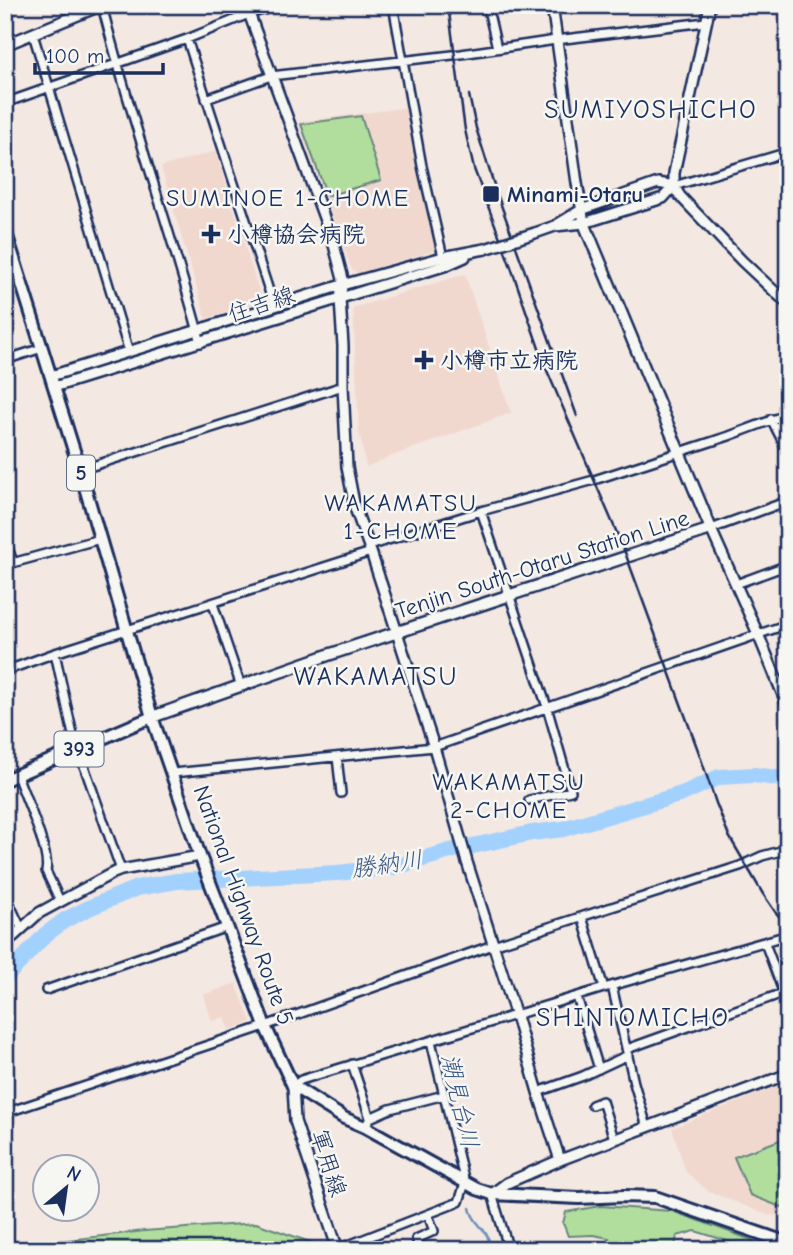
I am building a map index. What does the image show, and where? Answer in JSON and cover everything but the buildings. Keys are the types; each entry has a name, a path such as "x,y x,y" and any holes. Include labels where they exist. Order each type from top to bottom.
{"highway":[{"name":"National Highway Route 5","path":"5,230 53,381 152,717 200,856 265,1026 293,1086"},
{"name":"393","path":"5,780 152,717"},
{"path":"293,1086 344,1118 368,1123 465,1183 492,1194 579,1198 655,1197 788,1243"}],"main road":[{"name":"Tenjin South-Otaru Station Line","path":"152,717 328,655 711,529 584,223"}],"street":[{"path":"5,45 81,9 102,5 116,64 201,343"},
{"path":"5,103 187,39 248,10 281,5"},
{"path":"393,5 422,166 443,257"},
{"path":"487,5 497,48"},
{"path":"552,5 584,223"},
{"path":"710,5 674,173 674,186 680,196 742,261 788,304"},
{"path":"248,10 334,245 342,279 340,299 347,467 355,508 434,747 560,1160"},
{"path":"206,99 271,76 706,22"},
{"path":"33,34 129,352"},
{"path":"187,39 274,306"},
{"path":"674,186 788,152"},
{"name":"住吉線","path":"53,381 201,343 447,265 481,250 555,226 581,210 658,183 674,186"},
{"name":"住吉線","path":"555,226 584,223 663,198 674,186"},
{"name":"住吉線","path":"53,381 129,352 342,285 443,257 481,250"},
{"path":"5,360 42,348"},
{"path":"80,471 343,386"},
{"path":"5,671 213,604 481,510 594,480 788,414"},
{"path":"771,419 788,452"},
{"path":"788,501 711,529 785,692 788,707"},
{"path":"481,510 547,707 571,791 529,800"},
{"path":"5,539 9,563 100,539"},
{"path":"736,584 788,565"},
{"path":"213,604 241,686"},
{"path":"173,773 434,747 788,624"},
{"path":"55,653 73,735 121,870"},
{"path":"337,757 341,793"},
{"path":"17,775 41,839 48,864 46,871 60,901"},
{"path":"5,1113 265,1026 493,945 788,849"},
{"path":"5,944 39,913 121,870 200,856"},
{"path":"5,895 21,928"},
{"path":"582,917 608,987 647,1127"},
{"path":"46,990 228,928"},
{"path":"293,1086 301,1080 788,935"},
{"path":"765,943 788,1005"},
{"path":"538,1092 599,1069 627,1052 783,993"},
{"path":"577,997 599,1069"},
{"path":"338,1249 459,1202 465,1183 441,1096 431,1041"},
{"path":"352,1065 368,1123 390,1109 441,1096"},
{"path":"509,1250 492,1194 507,1183 614,1139 788,1074"},
{"name":"軍用線","path":"293,1086 295,1121 338,1249"},
{"path":"592,1104 602,1101 614,1139"},
{"path":"421,1250 416,1239 434,1231 428,1215"}],"shaded area":[{"path":"409,107 436,250 359,273 352,270 298,122"},
{"name":"小樽協会病院","path":"216,151 262,301 206,319 161,167"},
{"name":"小樽市立病院","path":"465,274 511,413 366,467 359,431 353,308"},
{"path":"236,983 251,1022 229,1030 225,1017 212,1021 203,995"},
{"path":"788,1082 788,1209 778,1216 767,1215 708,1191 686,1172 672,1128"}],"green space":[{"path":"361,116 381,180 327,196 301,124"},
{"path":"788,1137 788,1202 781,1207 750,1195 734,1157"},
{"path":"600,1206 672,1211 752,1240 759,1248 747,1247 695,1231 677,1236 674,1250 601,1250 609,1238 593,1235 568,1236 563,1223 566,1212"},
{"path":"256,1223 313,1243 309,1250 177,1250 135,1242 116,1250 37,1250 52,1242 144,1231"}],"waterway":[{"name":"勝納川","path":"5,978 45,935 65,920 137,888 177,881 337,873 395,867 450,851 563,829 682,794 719,777 754,775 788,782"},
{"name":"潮見台川","path":"438,1086 456,1165"},
{"name":"潮見台川","path":"470,1208 488,1237 489,1250"}],"railway":[{"path":"448,5 465,130 474,169 545,366 623,547 729,836 763,894 788,926"},
{"path":"469,95 476,128 496,191 577,416"}],"place":[{"name":"Minami-Otaru","path":"491,194"},
{"name":"小樽協会病院","path":"211,234"},
{"name":"小樽市立病院","path":"424,360"}],"district":[{"name":"SUMIYOSHICHO","path":"651,109"},
{"name":"SUMINOE 1-CHOME","path":"288,198"},
{"name":"WAKAMATSU 1-CHOME","path":"401,517"},
{"name":"WAKAMATSU","path":"376,676"},
{"name":"WAKAMATSU 2-CHOME","path":"509,796"},
{"name":"SHINTOMICHO","path":"633,1017"}]}
